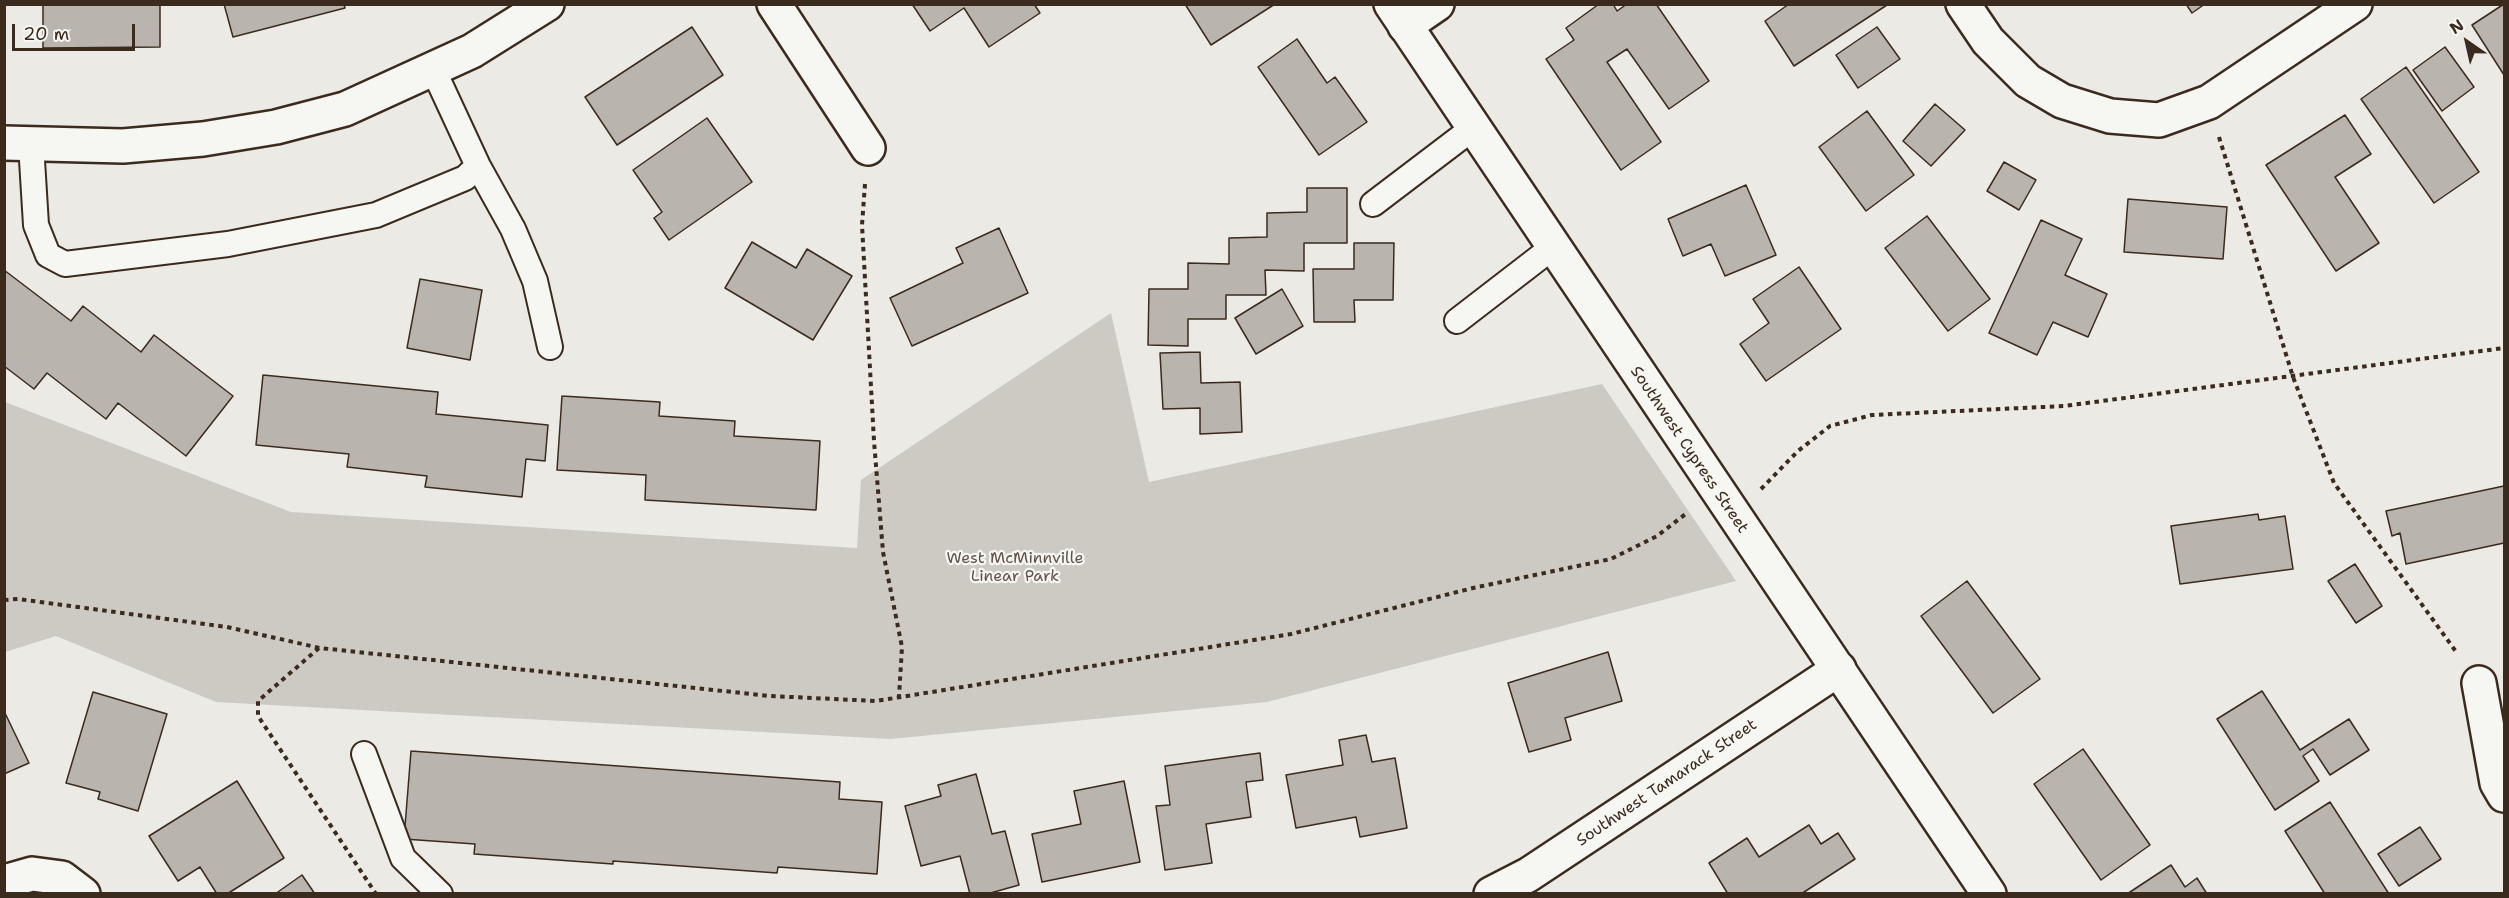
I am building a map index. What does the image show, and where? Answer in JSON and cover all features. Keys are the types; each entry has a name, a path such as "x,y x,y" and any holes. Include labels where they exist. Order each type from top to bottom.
{"street":[{"path":"18,143 123,146 203,140 276,127 345,109 472,51 547,4"},
{"path":"774,4 868,148"},
{"path":"1398,15 1437,4"},
{"path":"1963,4 1988,41 2028,81 2062,101 2110,116 2159,120 2209,102 2355,4"},
{"name":"Southwest Cypress Street","path":"1398,15 1989,894"},
{"name":"Southwest Tamarack Street","path":"1491,894 1528,875 1839,669"},
{"path":"2479,683 2497,783 2505,795"},
{"path":"4,882 32,874 62,878 83,894"}],"lane":[{"path":"433,69 478,166 513,229 535,281 550,347"},
{"path":"1373,204 1473,128"},
{"path":"18,143 36,225 48,255 65,264 228,244 376,215 465,177 478,166"},
{"path":"1457,321 1553,247"},
{"path":"364,754 403,858 440,894"}],"path":[{"path":"2209,102 2293,377 2334,483 2479,683"},
{"path":"868,148 862,225 873,429 883,552 902,646 898,697"},
{"path":"4,600 18,599 227,627 320,648 770,696 876,701 1291,634 1473,588 1611,559 1657,536 1687,513 1729,509 1763,488 1798,451 1830,426 1872,416 2064,406 2505,348"},
{"path":"320,648 258,701 258,716 376,894"}],"green space":[{"name":"West McMinnville Linear Park","path":"1111,313 1149,482 1602,384 1736,581 1267,702 891,739 216,702 56,636 5,652 5,402 291,512 857,548 861,480"}],"building":[{"path":"43,4 160,4 160,47 43,48"},
{"path":"224,4 344,4 345,8 233,37"},
{"path":"912,4 1034,4 1040,13 989,47 964,8 930,31"},
{"path":"1185,4 1275,4 1211,45"},
{"path":"1599,4 1613,4 1617,11 1627,4 1656,4 1709,81 1669,109 1627,49 1607,62 1661,142 1621,170 1546,59 1574,40 1566,28"},
{"path":"1789,4 1887,5 1794,66 1765,21"},
{"path":"2186,4 2205,4 2192,13"},
{"path":"2504,4 2504,75 2472,25"},
{"path":"692,27 723,75 617,145 585,97"},
{"path":"1877,27 1900,59 1858,88 1836,55"},
{"path":"1297,39 1327,83 1335,77 1367,122 1319,155 1258,67"},
{"path":"2445,47 2474,87 2442,111 2413,70"},
{"path":"2406,67 2479,172 2434,203 2361,99"},
{"path":"1935,104 1965,130 1931,166 1903,141"},
{"path":"1867,111 1914,175 1866,211 1819,147"},
{"path":"2345,115 2371,154 2335,177 2379,243 2336,271 2266,165"},
{"path":"707,118 752,182 669,240 654,218 662,212 633,170"},
{"path":"2004,162 2036,180 2019,210 1987,191"},
{"path":"1746,185 1776,255 1725,276 1711,244 1683,256 1668,219"},
{"path":"1307,188 1347,188 1347,243 1304,243 1304,271 1265,270 1266,295 1226,295 1226,319 1188,319 1188,346 1148,345 1149,289 1188,289 1188,263 1229,264 1229,238 1267,237 1267,213 1307,212"},
{"path":"2128,199 2227,207 2223,259 2124,252"},
{"path":"1927,216 1990,299 1948,331 1885,248"},
{"path":"2041,220 2082,239 2065,275 2107,294 2088,337 2053,322 2037,355 1989,333"},
{"path":"999,228 1028,293 912,346 890,298 963,263 956,248"},
{"path":"752,242 796,268 807,249 852,276 813,340 725,288"},
{"path":"1354,243 1394,243 1393,300 1354,300 1355,322 1314,322 1313,269 1354,269"},
{"path":"1799,267 1841,329 1766,381 1740,344 1769,323 1753,299"},
{"path":"4,270 71,321 83,306 141,352 154,335 233,396 186,456 118,403 106,419 47,373 34,389 4,366"},
{"path":"420,279 482,290 470,360 407,348"},
{"path":"1282,289 1303,326 1256,354 1235,318"},
{"path":"1200,352 1201,383 1240,382 1242,432 1200,434 1200,408 1163,409 1160,353"},
{"path":"263,375 438,392 436,414 548,425 545,461 526,459 522,497 425,487 427,476 347,467 349,454 256,445"},
{"path":"562,396 660,402 659,416 735,421 734,436 820,441 816,510 645,500 646,475 557,470"},
{"path":"2504,486 2504,543 2406,564 2400,533 2392,536 2386,511"},
{"path":"2258,514 2259,520 2285,516 2293,569 2180,584 2171,526"},
{"path":"2355,564 2382,606 2356,623 2328,581"},
{"path":"1967,581 2040,679 1993,713 1921,616"},
{"path":"1608,652 1622,701 1565,718 1571,740 1529,752 1508,683"},
{"path":"2262,691 2300,750 2349,719 2369,750 2330,775 2313,749 2303,756 2319,781 2275,810 2217,719"},
{"path":"93,692 167,714 138,811 98,799 100,792 66,783"},
{"path":"4,711 29,763 4,774"},
{"path":"1366,735 1372,762 1395,758 1407,828 1360,837 1356,817 1296,828 1286,775 1343,765 1339,740"},
{"path":"2083,749 2150,845 2101,880 2034,784"},
{"path":"411,751 840,782 839,799 882,802 877,874 778,867 777,873 474,854 475,844 404,839"},
{"path":"1260,753 1263,780 1246,782 1251,817 1206,824 1212,863 1165,870 1156,806 1170,805 1165,766"},
{"path":"976,774 992,834 1005,831 1019,885 987,894 970,894 960,856 921,866 905,806 941,796 938,785"},
{"path":"237,781 284,858 227,894 217,894 200,867 178,881 149,836"},
{"path":"1124,781 1140,862 1042,882 1032,834 1081,824 1074,791"},
{"path":"2330,802 2389,894 2325,894 2285,831"},
{"path":"1809,825 1821,844 1838,833 1855,859 1801,894 1728,894 1709,863 1747,838 1759,857"},
{"path":"2420,827 2441,859 2399,886 2378,854"},
{"path":"2171,865 2185,887 2197,878 2207,894 2127,894"},
{"path":"302,875 315,894 275,894"}]}
